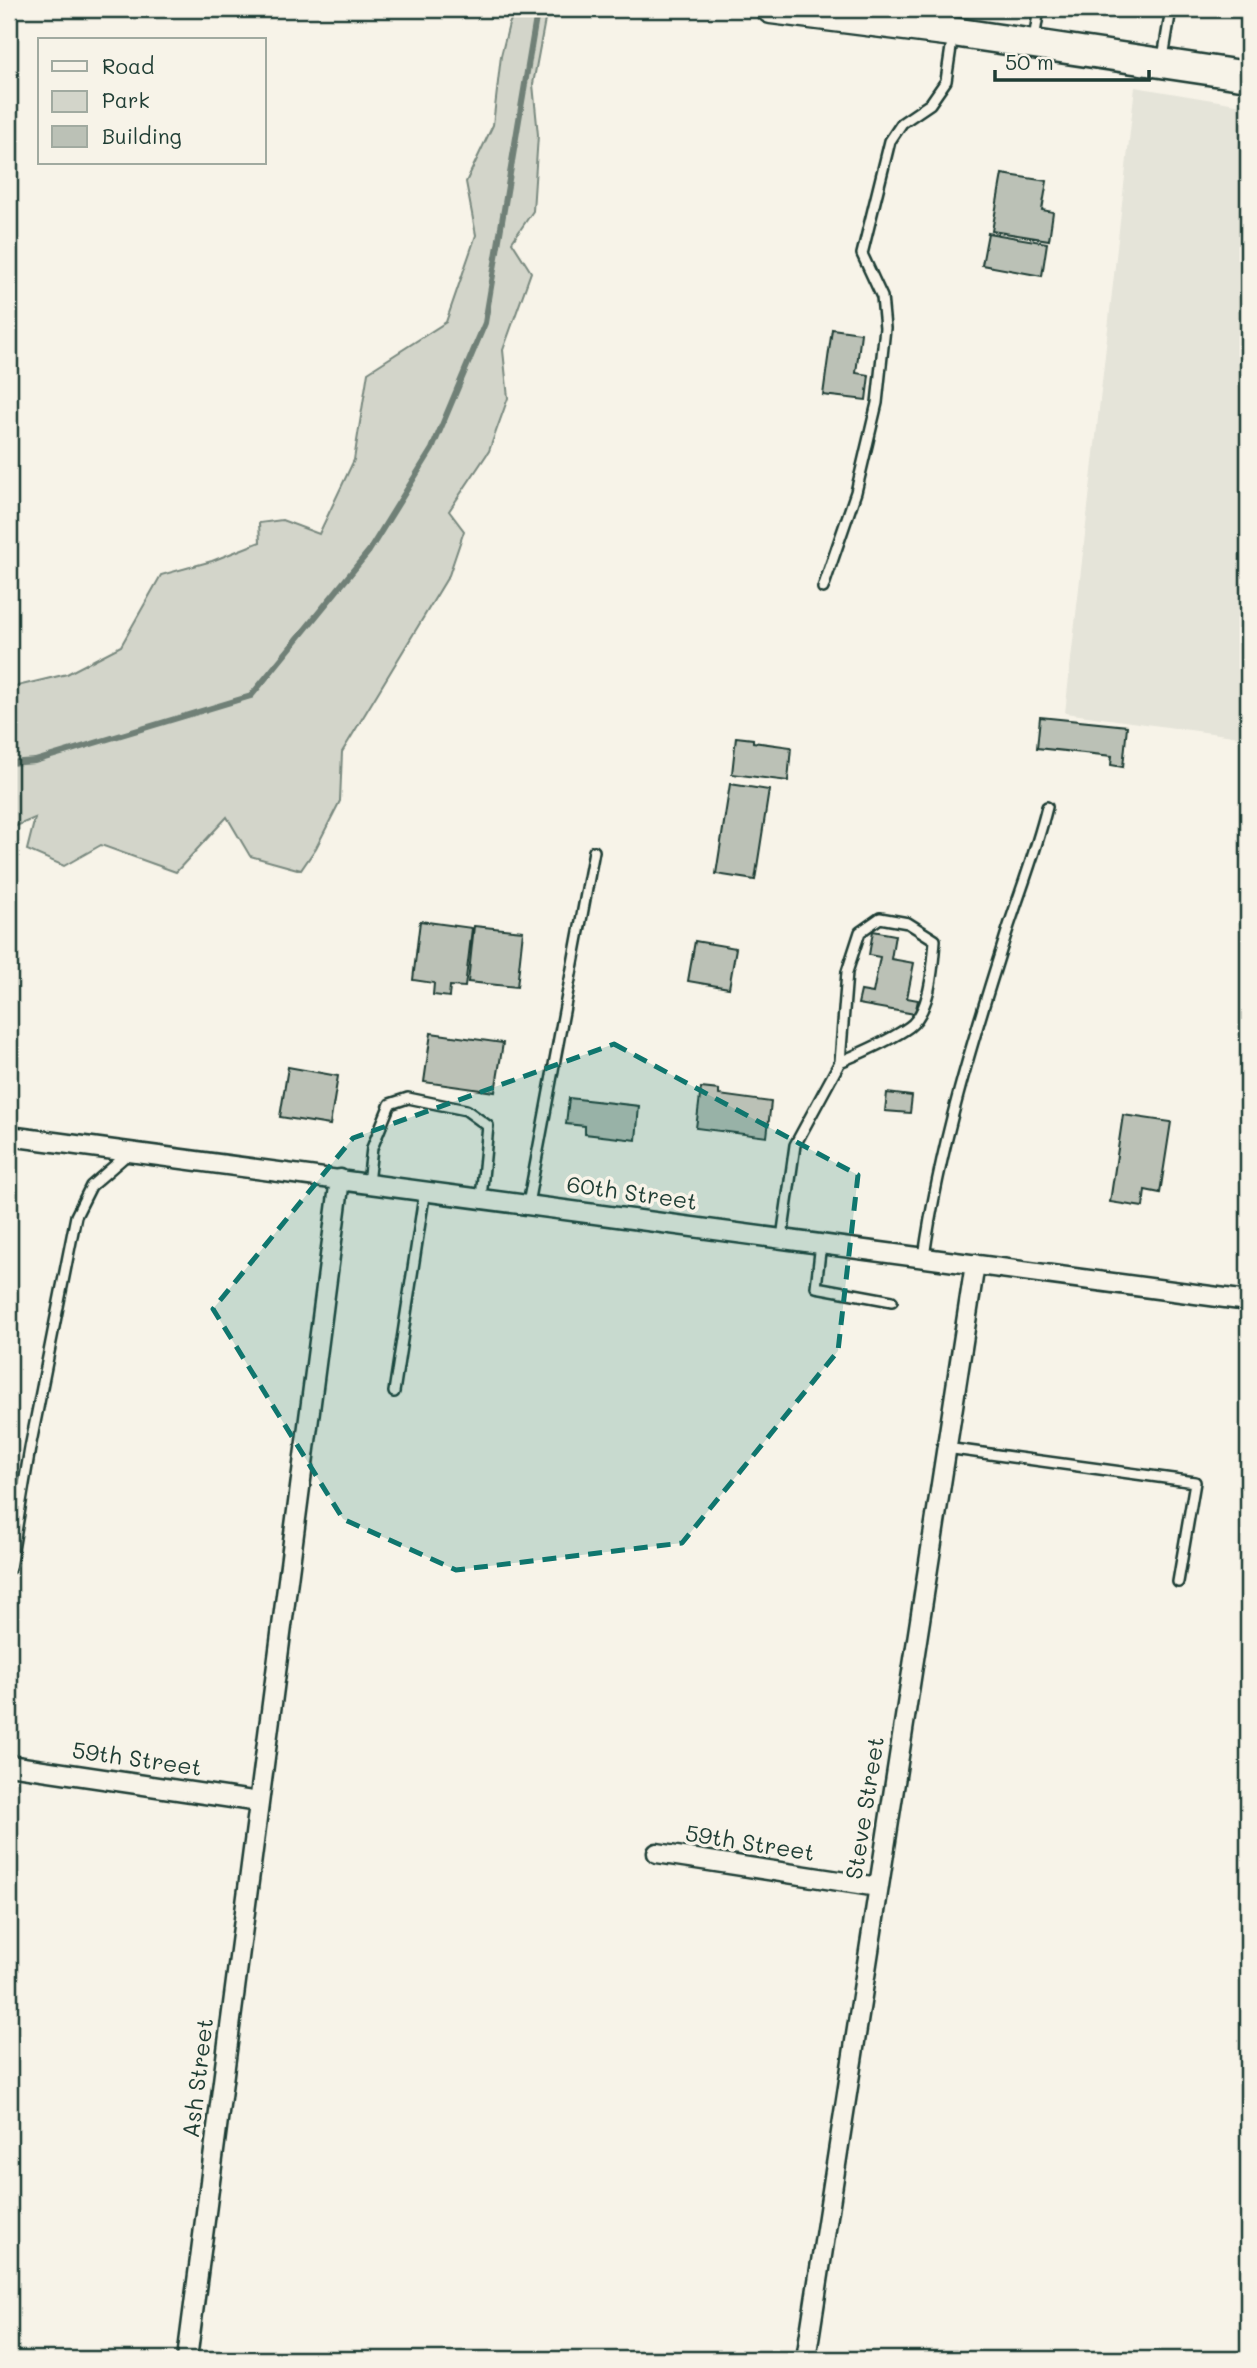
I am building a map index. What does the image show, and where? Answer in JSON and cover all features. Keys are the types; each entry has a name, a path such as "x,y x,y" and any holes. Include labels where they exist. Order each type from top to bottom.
{"main road":[{"path":"771,9 1248,76"}],"street":[{"name":"60th Street","path":"9,1136 1248,1301"},
{"name":"Ash Street","path":"187,2359 340,1179"},
{"name":"Steve Street","path":"806,2359 975,1264"},
{"name":"59th Street","path":"9,1765 259,1802"},
{"name":"59th Street","path":"657,1853 878,1887"}],"lane":[{"path":"1033,44 1039,9"},
{"path":"1162,63 1171,9"},
{"path":"823,588 856,492 877,403 886,328 882,297 862,254 890,141 902,123 930,104 946,80 953,33"},
{"path":"924,1257 942,1160 968,1062 1006,936 1037,848 1047,807"},
{"path":"528,1204 594,851"},
{"path":"782,1238 795,1145 839,1062 847,972 860,932 880,918 908,923 935,940 932,974 922,1010 911,1026 839,1062"},
{"path":"368,1183 372,1148 390,1104 408,1098 466,1110 488,1126 481,1198"},
{"path":"10,1568 35,1420 76,1216 91,1186 130,1152"},
{"path":"394,1392 425,1190"},
{"path":"821,1243 816,1287 892,1301"},
{"path":"946,1448 1195,1482 1178,1582"}],"highlighted area":[{"path":"614,1044 858,1175 838,1351 682,1543 456,1570 343,1519 213,1309 353,1138"}],"shaded area":[{"path":"1135,87 1248,106 1248,738 1065,713"}],"green space":[{"path":"516,9 547,9 533,84 538,135 533,211 512,242 531,272 503,350 508,398 489,451 449,511 464,531 449,575 342,752 340,801 316,848 301,870 250,856 227,817 176,872 101,845 64,866 27,850 35,818 9,829 9,688 67,674 121,646 161,575 212,561 260,542 259,523 282,520 319,534 354,460 368,372 446,322 476,235 466,182 493,125 501,56 509,24"}],"building":[{"path":"1002,174 1047,181 1042,210 1053,212 1049,240 992,231"},
{"path":"988,233 1047,243 1042,276 982,265"},
{"path":"832,329 861,333 856,373 869,375 866,400 823,395"},
{"path":"1040,717 1127,726 1123,767 1111,765 1112,756 1037,748"},
{"path":"736,737 791,747 788,781 732,774"},
{"path":"730,784 769,790 755,880 716,874"},
{"path":"420,921 472,928 465,987 450,986 449,997 433,995 434,983 413,980"},
{"path":"474,926 523,931 517,987 468,982"},
{"path":"873,931 895,935 891,959 914,963 907,998 918,1000 915,1014 858,1004 861,991 873,993 880,957 869,955"},
{"path":"695,941 736,948 729,988 688,981"},
{"path":"431,1033 503,1043 495,1092 424,1082"},
{"path":"288,1067 338,1076 330,1125 280,1117"},
{"path":"701,1088 719,1090 719,1095 771,1102 767,1137 696,1128"},
{"path":"887,1093 912,1096 910,1113 885,1111"},
{"path":"569,1098 639,1106 636,1140 585,1134 585,1126 566,1124"},
{"path":"1123,1115 1171,1122 1160,1193 1145,1190 1143,1207 1110,1202"}],"waterway":[{"path":"9,763 35,761 251,696 369,551 432,449 485,323 536,18"}]}
